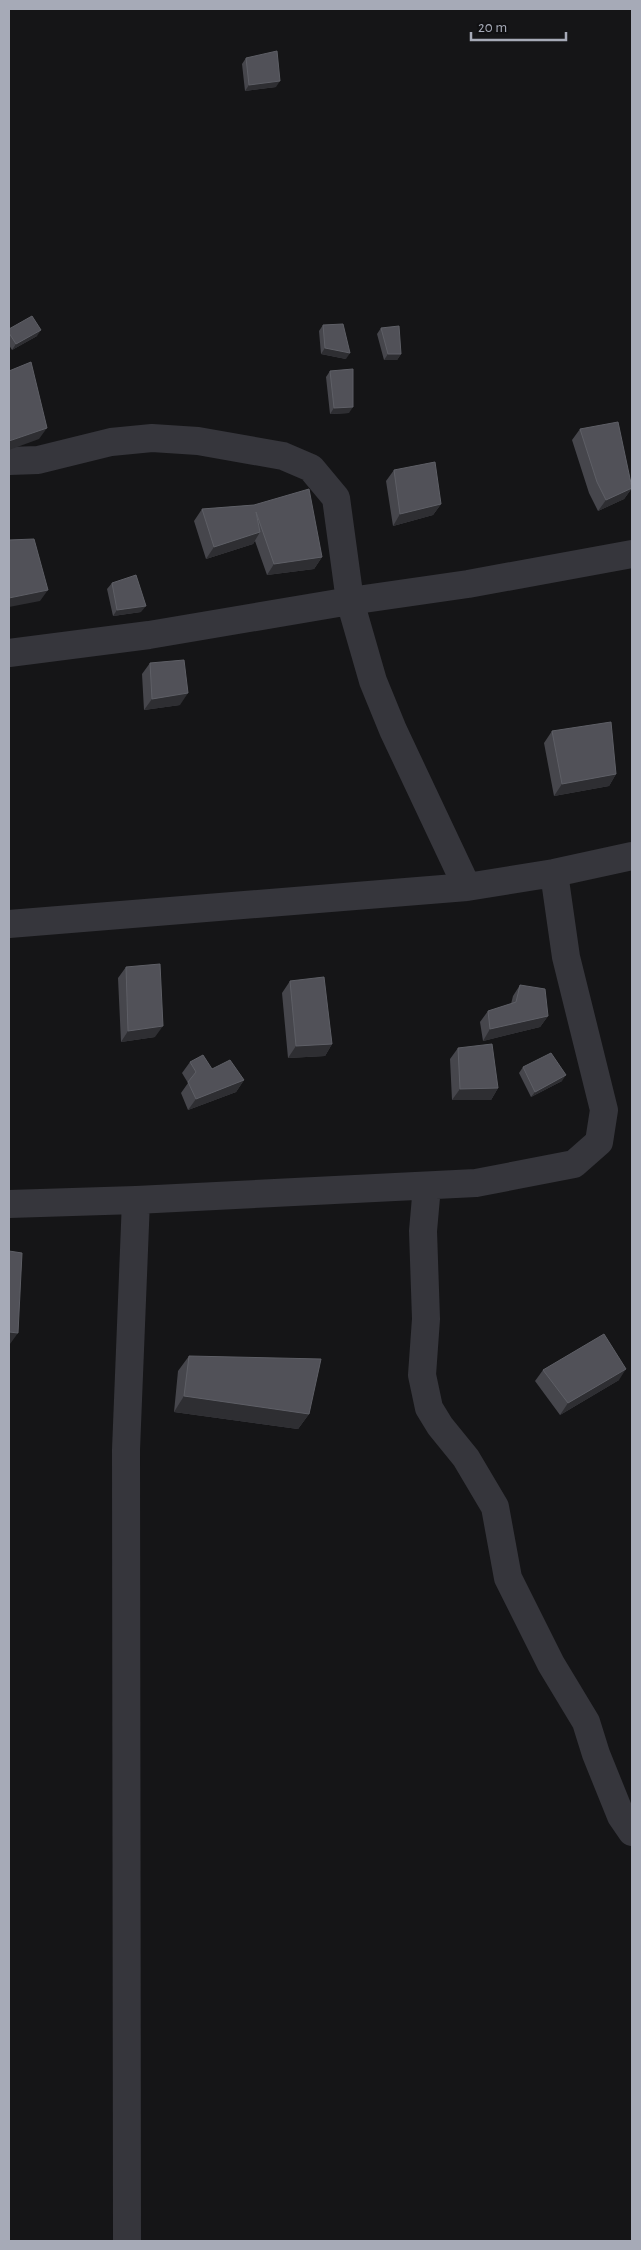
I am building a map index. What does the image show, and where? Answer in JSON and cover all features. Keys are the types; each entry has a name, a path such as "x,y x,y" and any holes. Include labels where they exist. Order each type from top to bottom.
{"street":[{"path":"9,461 38,460 111,442 152,438 198,442 283,456 311,468 336,498 350,601 374,680 390,722 467,887"},
{"path":"9,653 150,636 350,601 468,584 632,554"},
{"path":"9,924 467,887 554,873 632,856"},
{"path":"9,1204 476,1184 574,1164 600,1142 604,1110 566,957 554,873"},
{"path":"427,1186 424,1232 426,1319 422,1376 429,1408 440,1426 466,1458 495,1508 508,1578 551,1664 586,1722 596,1754 621,1816 632,1832"},
{"path":"127,2241 126,1450 136,1200"}],"building":[{"path":"277,51 280,81 249,85 246,58"},
{"path":"32,316 41,330 16,344 9,333 9,329"},
{"path":"343,324 350,353 325,348 323,325"},
{"path":"399,326 401,354 388,354 381,328"},
{"path":"31,362 47,428 9,441 9,371"},
{"path":"353,369 353,407 334,408 330,371"},
{"path":"618,422 632,488 606,500 597,482 580,429"},
{"path":"435,462 441,504 400,514 394,470"},
{"path":"309,489 322,557 274,564 256,512 260,532 214,547 202,509 254,505"},
{"path":"34,539 48,590 9,598 9,540"},
{"path":"136,575 146,606 117,610 112,583"},
{"path":"184,660 188,693 152,699 150,663"},
{"path":"611,722 616,774 562,784 552,731"},
{"path":"160,964 163,1026 128,1031 126,967"},
{"path":"324,977 332,1044 296,1046 290,981"},
{"path":"520,985 545,989 548,1016 490,1029 488,1011 516,1002"},
{"path":"492,1044 498,1088 460,1089 458,1048"},
{"path":"551,1053 566,1075 535,1092 523,1067"},
{"path":"203,1055 212,1069 230,1060 244,1080 196,1099 188,1082 196,1072 190,1062"},
{"path":"9,1251 22,1253 18,1333 9,1332"},
{"path":"604,1334 626,1369 568,1403 543,1370"},
{"path":"189,1356 321,1359 309,1414 184,1396"}]}
